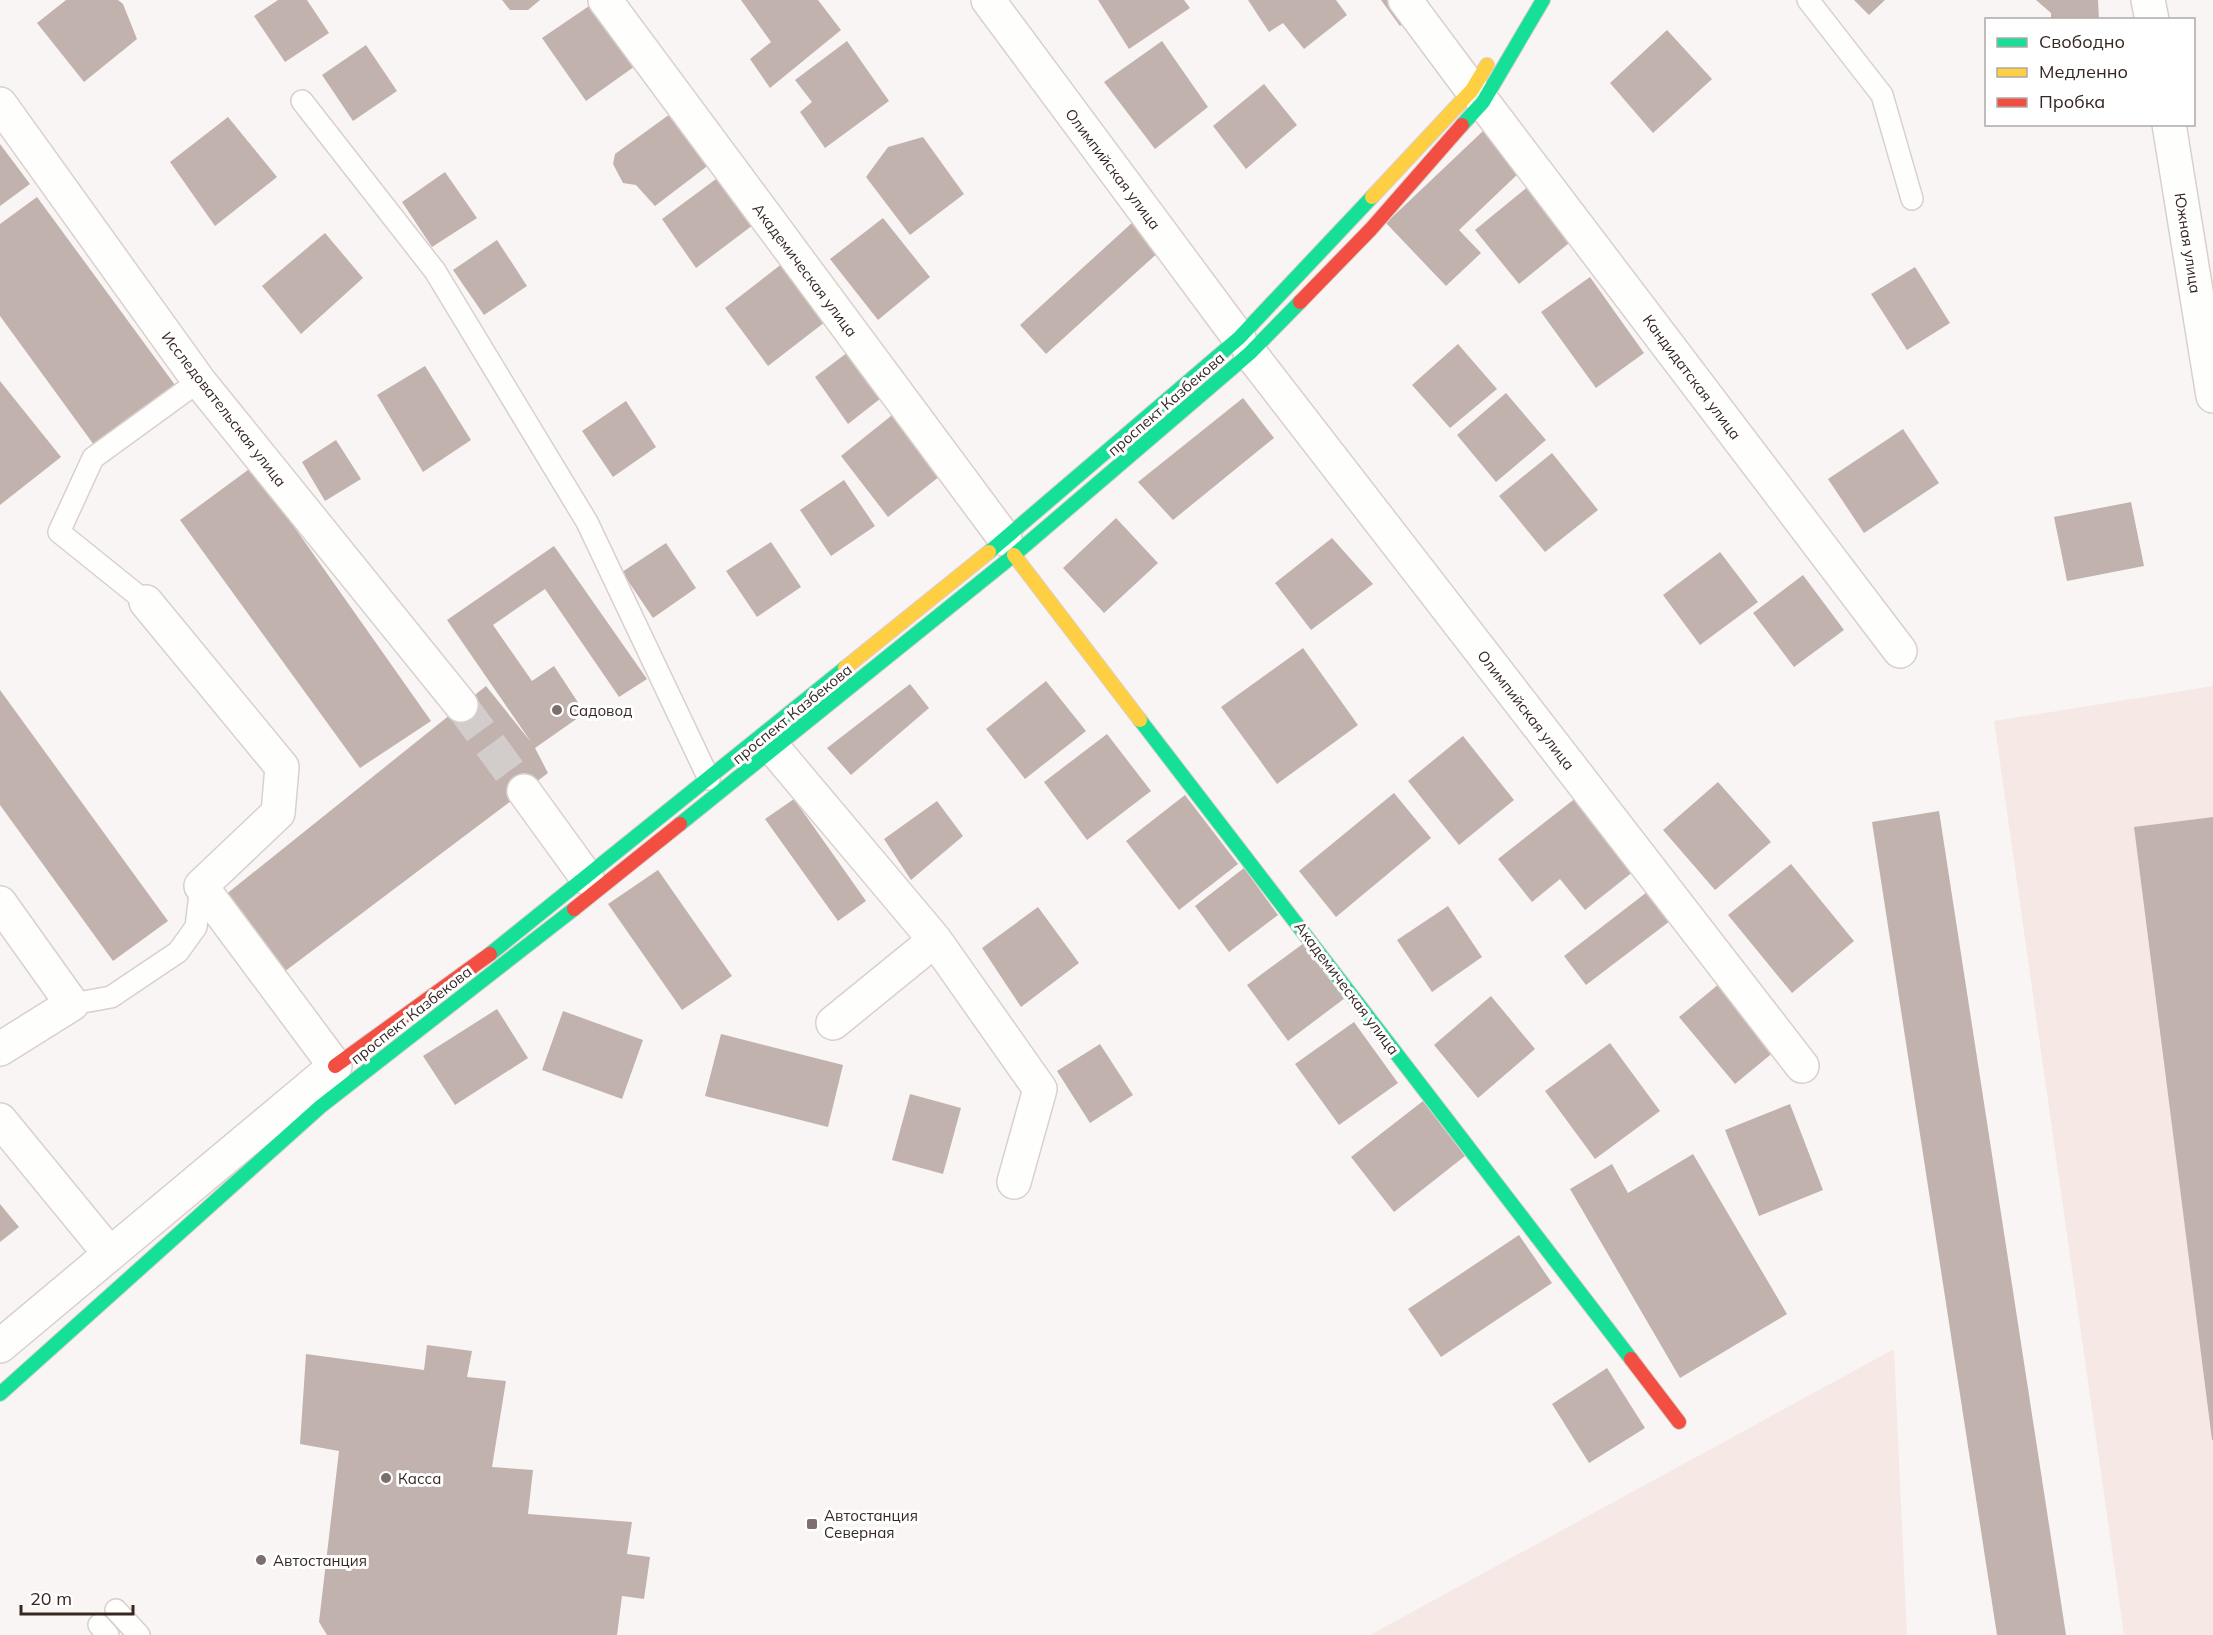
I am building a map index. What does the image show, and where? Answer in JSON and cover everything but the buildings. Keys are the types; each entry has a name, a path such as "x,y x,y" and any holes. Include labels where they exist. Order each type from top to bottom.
{"main road":[{"name":"проспект Казбекова","path":"0,1394 320,1107 775,750 1244,345 1371,228 1477,96 1544,0"},
{"path":"335,1066 461,976 709,779 1010,547 1244,345 1477,96 1495,50"},
{"name":"Академическая улица","path":"1010,547 1679,1422"}],"street":[{"name":"Академическая улица","path":"605,0 1010,547"},
{"name":"Олимпийская улица","path":"988,0 1244,345 1802,1066"},
{"name":"Кандидатская улица","path":"1405,0 1900,651"},
{"path":"2148,0 2152,18"},
{"name":"Исследовательская улица","path":"0,104 199,381 461,705"},
{"name":"Южная улица","path":"2169,126 2213,396"},
{"path":"0,1346 335,1066 201,885 278,813 282,767 146,602"},
{"path":"775,750 935,940 1040,1089 1014,1182"},
{"path":"524,791 587,878"},
{"path":"0,903 72,1004 0,1049"},
{"path":"833,1023 935,940"},
{"path":"0,1120 110,1254"}],"lane":[{"path":"1808,0 1882,95 1912,199"},
{"path":"302,101 435,271 581,512 709,779"},
{"path":"146,602 59,532 93,458 199,381"},
{"path":"72,1004 111,997 178,952 196,927 201,885"},
{"path":"116,1611 139,1635"}],"shaded area":[{"path":"2213,686 2213,1635 2124,1635 1994,721"},
{"path":"1894,1349 1907,1635 1370,1635"}],"tunnel":[{"path":"461,705 524,791"}],"traffic: fast":[{"path":"1462,125 1483,102 1543,0"},
{"path":"989,552 1239,338 1372,197"},
{"path":"680,824 1014,555 1250,353 1300,302"},
{"path":"490,954 845,668"},
{"path":"1140,720 1631,1359"},
{"path":"0,1394 320,1107 574,909"}],"traffic: slow":[{"path":"1372,197 1472,90 1487,65"},
{"path":"845,668 989,552"},
{"path":"1014,555 1140,720"}],"traffic: jam":[{"path":"1300,302 1371,229 1462,125"},
{"path":"574,909 680,824"},
{"path":"335,1066 490,954"},
{"path":"1631,1359 1679,1422"}],"place":[{"name":"Садовод","path":"557,710"},
{"name":"Касса","path":"386,1478"},
{"name":"Автостанция Северная","path":"812,1524"},
{"name":"Автостанция","path":"261,1560"}]}
